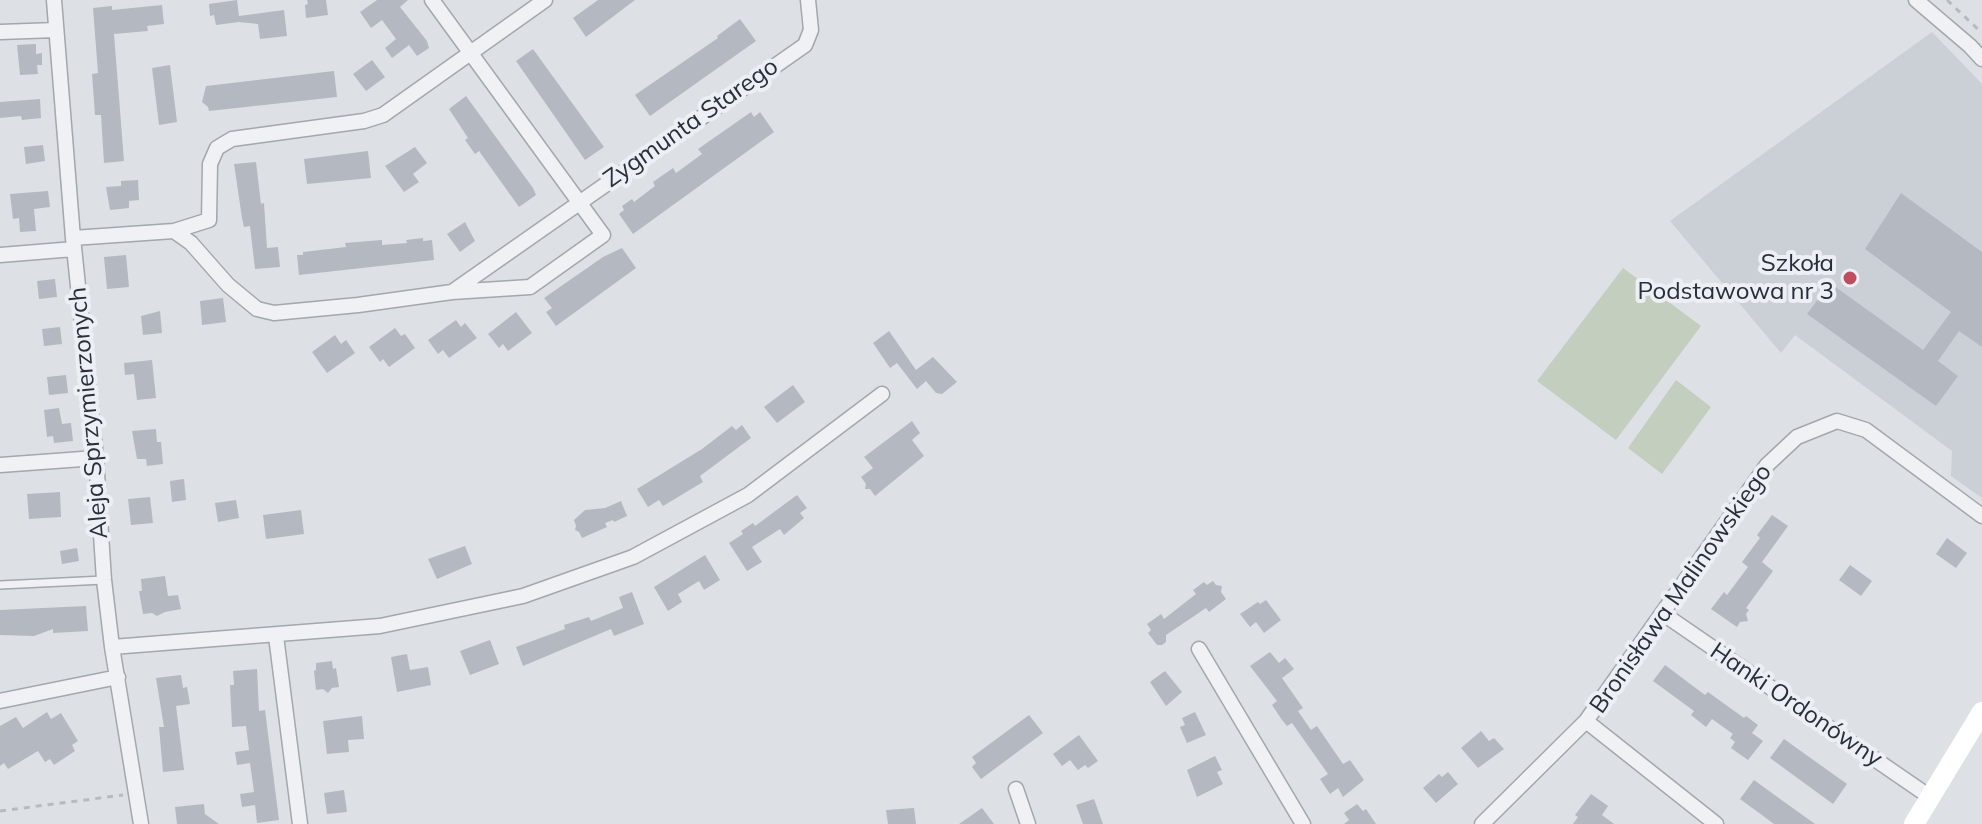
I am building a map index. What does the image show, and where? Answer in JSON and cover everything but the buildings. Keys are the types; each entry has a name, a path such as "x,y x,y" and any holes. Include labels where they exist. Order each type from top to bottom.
{"street":[{"name":"Aleja Sprzymierzonych","path":"54,0 96,458 104,580 141,824"},
{"path":"432,0 577,202"},
{"path":"0,255 174,231 209,220 210,164 217,148 232,139 364,121 383,115 545,0"},
{"name":"Zygmunta Starego","path":"452,292 805,45 811,30 808,0"},
{"path":"1916,0 1982,59"},
{"path":"0,32 56,30"},
{"name":"Zygmunta Starego","path":"174,231 191,243 228,285 257,309 274,313 452,292 530,287 603,235 577,202"},
{"path":"112,647 380,626 523,596 633,557 748,495 882,394"},
{"name":"Bronisława Malinowskiego","path":"1482,824 1586,721 1767,465 1797,437 1837,421 1866,430 1982,516"},
{"path":"0,465 96,458"},
{"name":"Hanki Ordonówny","path":"1662,613 1930,797"},
{"path":"276,636 300,824"},
{"path":"1199,649 1303,824"},
{"path":"0,701 118,677"},
{"path":"1914,824 1982,712"},
{"path":"1586,721 1716,824"},
{"path":"1016,789 1028,824"}],"lane":[{"path":"0,585 104,580"}],"path":[{"path":"1947,0 1982,33"},
{"path":"0,811 136,793"}],"shaded area":[{"name":"Szkoła Podstawowa nr 3","path":"1932,32 1982,84 1982,498 1951,476 1952,451 1795,335 1781,353 1670,221"}],"green space":[{"path":"1623,268 1701,326 1616,440 1537,381"},
{"path":"1676,380 1711,407 1662,474 1628,448"}],"place":[{"name":"Szkoła Podstawowa nr 3","path":"1850,278"}]}
